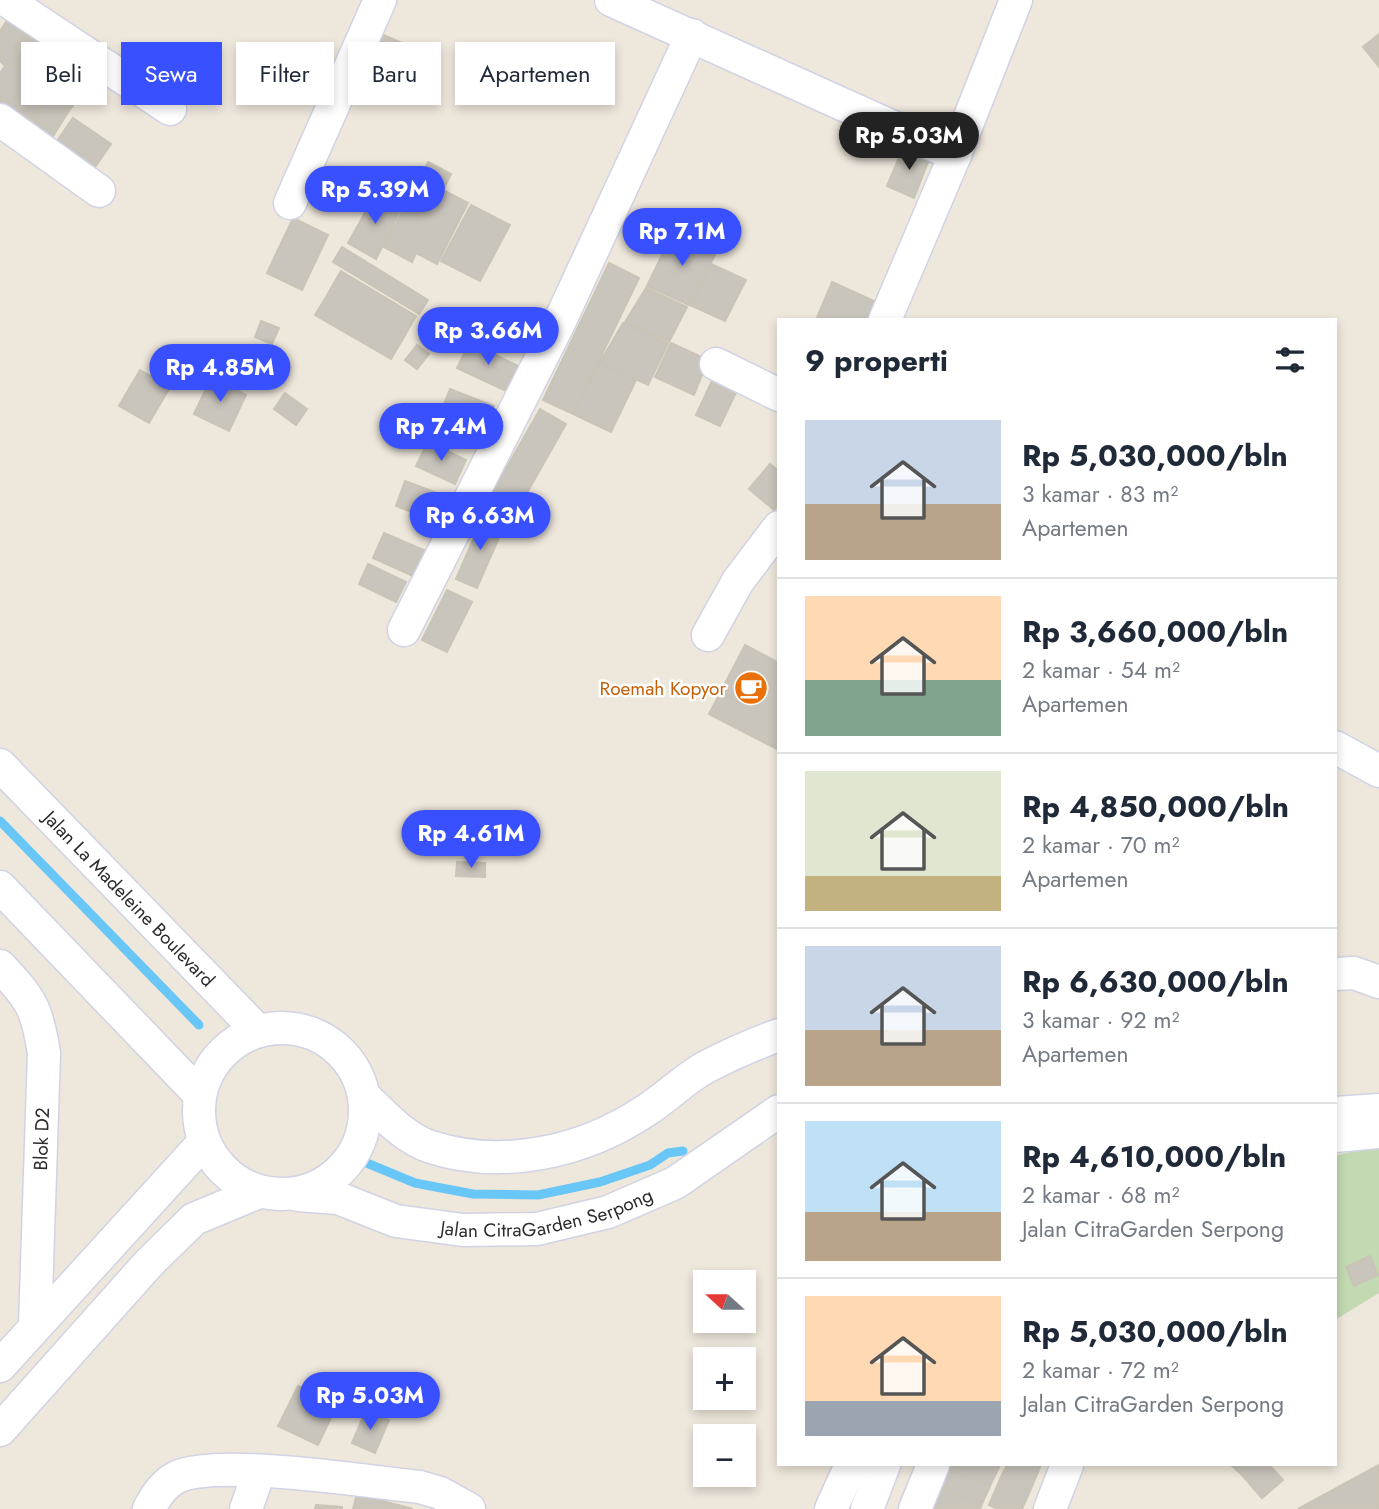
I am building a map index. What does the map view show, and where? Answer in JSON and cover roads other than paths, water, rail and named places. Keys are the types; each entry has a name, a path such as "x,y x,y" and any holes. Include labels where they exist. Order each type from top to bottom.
{"street":[{"path":"6,0 170,109"},
{"path":"290,203 380,0"},
{"path":"611,0 955,155"},
{"path":"886,318 955,155 1016,0"},
{"path":"404,630 558,325 692,35"},
{"path":"0,120 99,191"},
{"path":"716,364 777,394"},
{"path":"708,635 738,581 777,530"},
{"path":"1337,748 1379,771"},
{"name":"Jalan La Madeleine Boulevard","path":"0,765 258,1031"},
{"path":"0,887 200,1095"},
{"name":"Blok D2","path":"0,966 29,996 39,1023 44,1053 35,1326"},
{"path":"1337,974 1354,973 1378,980"},
{"path":"286,1027 313,1033 337,1048 354,1069 364,1096 365,1123 357,1148 341,1170 320,1186 294,1194 259,1192 236,1181 217,1164 204,1142 198,1119 200,1095 208,1073 220,1055 238,1040 258,1031 286,1027"},
{"path":"364,1096 396,1127 429,1147 478,1157 534,1155 591,1140 644,1112 704,1068 777,1035"},
{"path":"1337,1113 1379,1110"},
{"name":"Jalan CitraGarden Serpong","path":"294,1194 338,1198 396,1221 409,1223 463,1230 537,1228 608,1212 675,1183 777,1112"},
{"path":"1337,1136 1379,1132"},
{"path":"0,1366 157,1197 204,1142"},
{"path":"0,1430 149,1263 194,1219 259,1192"},
{"path":"831,1509 851,1466"},
{"path":"867,1509 884,1466"},
{"path":"915,1509 933,1466"},
{"path":"1050,1509 1067,1466"},
{"path":"149,1509 156,1495 176,1478 199,1471 259,1472 420,1487 440,1493 469,1509"},
{"path":"246,1509 259,1472"}],"waterway":[{"path":"0,821 199,1025"},
{"path":"362,1161 415,1183 473,1194 538,1195 600,1182 650,1165 668,1153 683,1151"}],"place":[{"name":"Roemah Kopyor","path":"751,688"}]}
